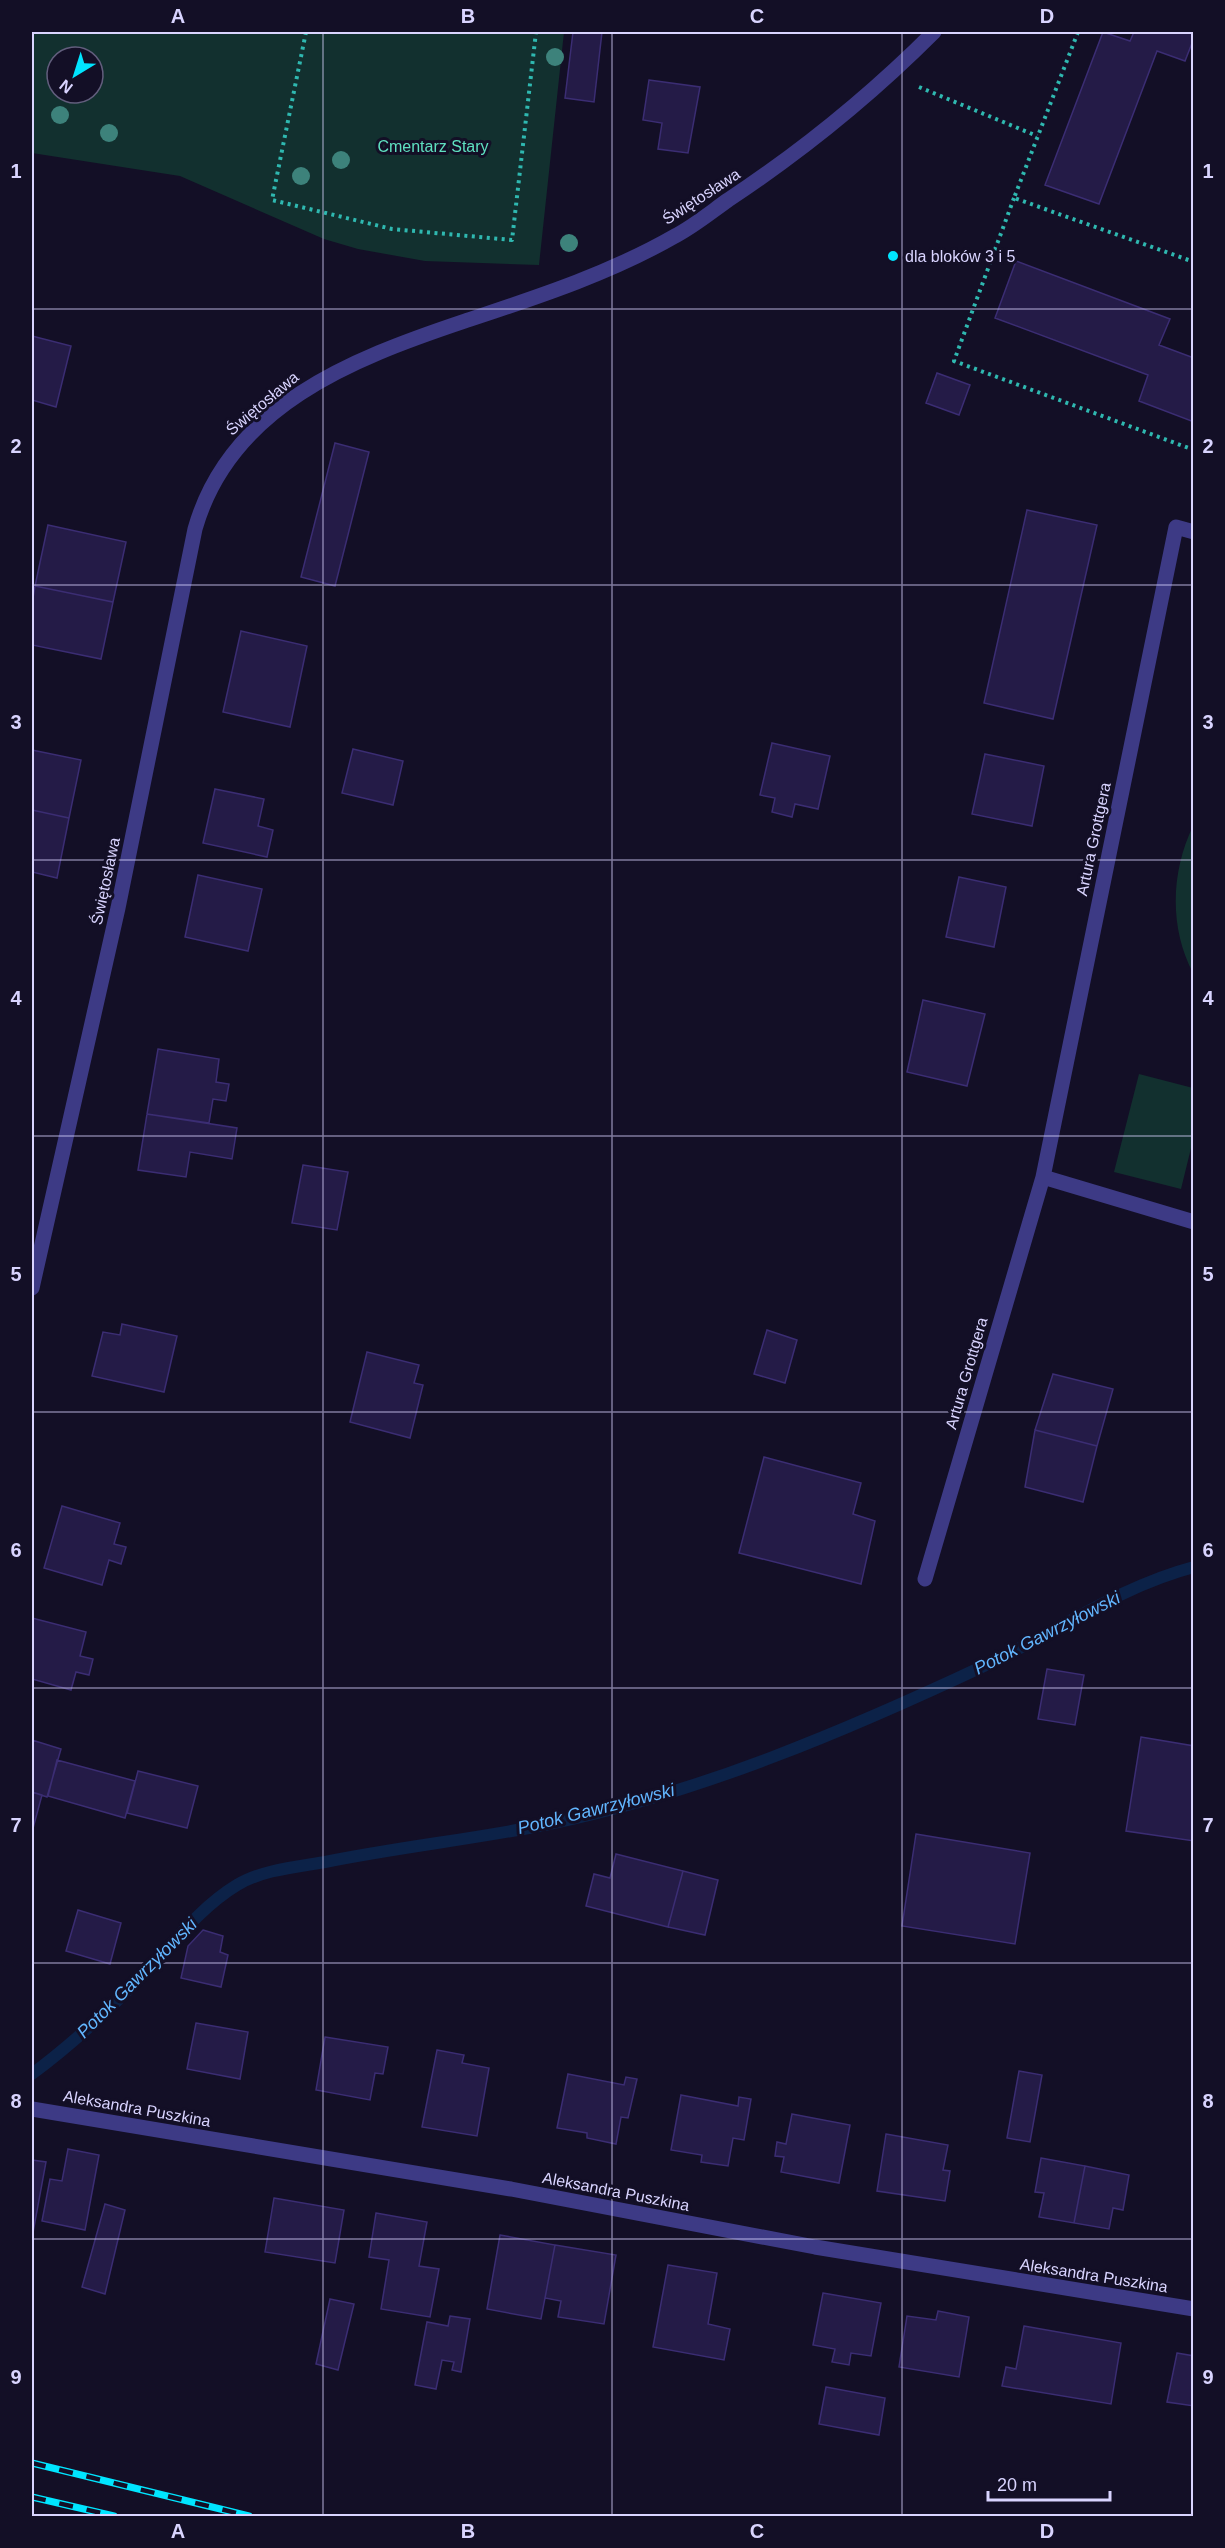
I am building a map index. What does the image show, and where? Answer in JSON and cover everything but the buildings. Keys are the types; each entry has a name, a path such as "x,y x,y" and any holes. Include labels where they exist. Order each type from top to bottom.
{"street":[{"name":"Świętosława","path":"32,1288 118,908 195,529 203,501 234,450 284,405 325,376 389,346 586,278 675,236 807,146 934,32"},
{"name":"Artura Grottgera","path":"925,1579 1043,1176 1176,527 1194,532"},
{"path":"1043,1176 1194,1222"},
{"name":"Aleksandra Puszkina","path":"32,2109 499,2187 815,2247 1194,2309"}],"path":[{"path":"306,32 272,200 392,230 512,240 536,32"},
{"path":"1078,32 954,361 1194,450"},
{"path":"898,64 916,86 1037,136"},
{"path":"1014,198 1194,262"}],"green space":[{"name":"Cmentarz Stary","path":"32,32 564,32 539,265 425,261 358,249 324,239 180,176 32,153"},
{"path":"1193,826 1193,973 1180,937 1176,900 1180,862"},
{"path":"1139,1074 1193,1088 1193,1140 1181,1189 1114,1172"}],"waterway":[{"name":"Potok Gawrzyłowski","path":"32,2074 63,2050 106,2011 212,1903 247,1880 268,1872 549,1824 606,1811 718,1777 882,1712 988,1664 1115,1598 1167,1575 1194,1567"}],"railway":[{"path":"32,2463 249,2516"},
{"path":"32,2497 114,2516"}],"place":[{"name":"dla bloków 3 i 5","path":"893,256"}]}
